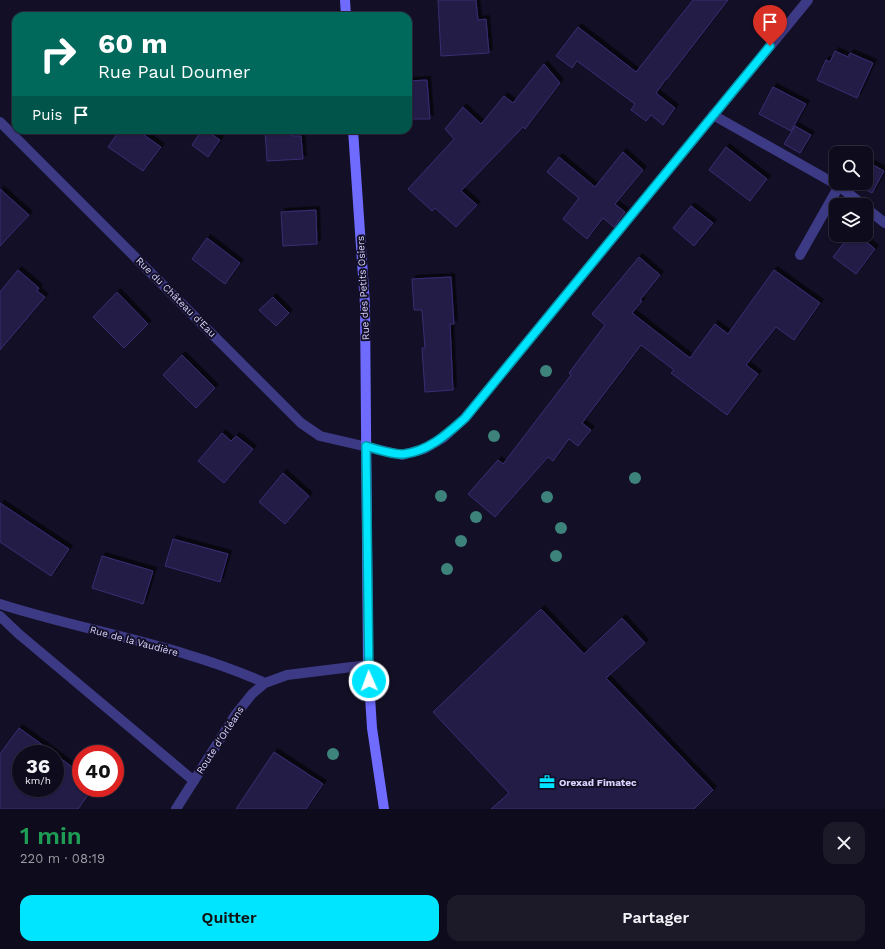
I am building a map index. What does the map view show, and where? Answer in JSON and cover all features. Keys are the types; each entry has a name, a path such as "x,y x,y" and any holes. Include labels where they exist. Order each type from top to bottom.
{"street":[{"path":"345,0 346,12"},
{"name":"Rue du Château d'Eau","path":"0,122 301,423 320,436 402,455 424,449 444,438 465,418 808,0"},
{"path":"713,115 829,180"},
{"name":"Rue des Petits Osiers","path":"353,134 365,305 368,665 372,728 384,809"},
{"path":"800,255 837,190"},
{"path":"844,190 854,198"},
{"path":"873,214 885,223"},
{"name":"Rue de la Vaudière","path":"0,604 209,661 265,683"},
{"path":"0,616 20,636 194,781"},
{"name":"Route d'Orléans","path":"176,809 236,714 252,694 265,683 287,675 368,665"}],"building":[{"path":"438,0 476,0 478,20 486,19 489,53 441,56"},
{"path":"693,0 728,0 656,93 675,108 663,125 651,115 646,121 631,110 635,104 577,61 572,68 556,56 578,27 636,72"},
{"path":"835,51 848,57 850,53 873,63 857,98 817,80 826,60 830,62"},
{"path":"544,64 560,83 525,129 523,127 461,191 477,205 456,227 435,208 432,211 408,189 454,139 445,129 463,107 481,124 504,96 513,103"},
{"path":"427,80 430,119 412,119 412,81"},
{"path":"773,87 806,104 791,131 759,114"},
{"path":"795,126 811,135 800,153 784,144"},
{"path":"117,134 143,134 161,147 143,171 108,147"},
{"path":"199,134 211,134 220,140 208,157 192,145"},
{"path":"265,134 292,134 292,136 301,136 303,159 267,161"},
{"path":"726,147 767,179 750,201 709,170"},
{"path":"623,152 643,170 615,204 625,212 614,227 603,218 587,239 563,219 579,198 547,172 559,157 595,187"},
{"path":"873,165 884,171 872,193 866,190 873,190"},
{"path":"0,189 29,215 0,246"},
{"path":"691,206 713,223 694,246 673,228"},
{"path":"316,210 317,244 283,246 281,212"},
{"path":"207,238 240,263 225,284 192,259"},
{"path":"845,242 866,242 875,249 856,274 833,257"},
{"path":"639,257 660,275 640,300 642,301 632,313 690,358 715,324 728,334 774,270 820,303 794,340 776,327 746,365 758,374 727,415 671,373 674,370 641,345 582,423 591,430 578,446 569,439 553,461 548,457 495,517 468,494 498,460 503,464 571,375 569,373 605,325 592,314"},
{"path":"18,270 39,288 37,291 45,297 0,350 0,292"},
{"path":"451,277 454,324 450,324 453,390 425,392 422,348 425,348 422,310 414,310 412,279"},
{"path":"117,292 148,324 124,348 93,317"},
{"path":"273,297 289,313 276,326 259,310"},
{"path":"182,355 215,388 196,408 163,375"},
{"path":"222,433 231,441 236,436 253,449 224,483 198,461"},
{"path":"283,473 309,496 285,524 259,502"},
{"path":"0,503 69,549 51,576 0,542"},
{"path":"173,539 228,554 220,582 165,566"},
{"path":"102,556 153,571 143,604 92,588"},
{"path":"541,609 584,654 622,618 645,643 606,678 713,790 694,809 491,809 509,793 433,712"},
{"path":"19,728 43,745 12,745 12,797 64,797 64,761 72,767 72,797 87,797 78,809 0,809 0,754"},
{"path":"274,752 323,784 306,809 236,809"}],"place":[{"name":"Orexad Fimatec","path":"547,782"}],"route":[{"path":"369,681 366,446 402,455 424,449 444,438 465,418 770,46"}]}
